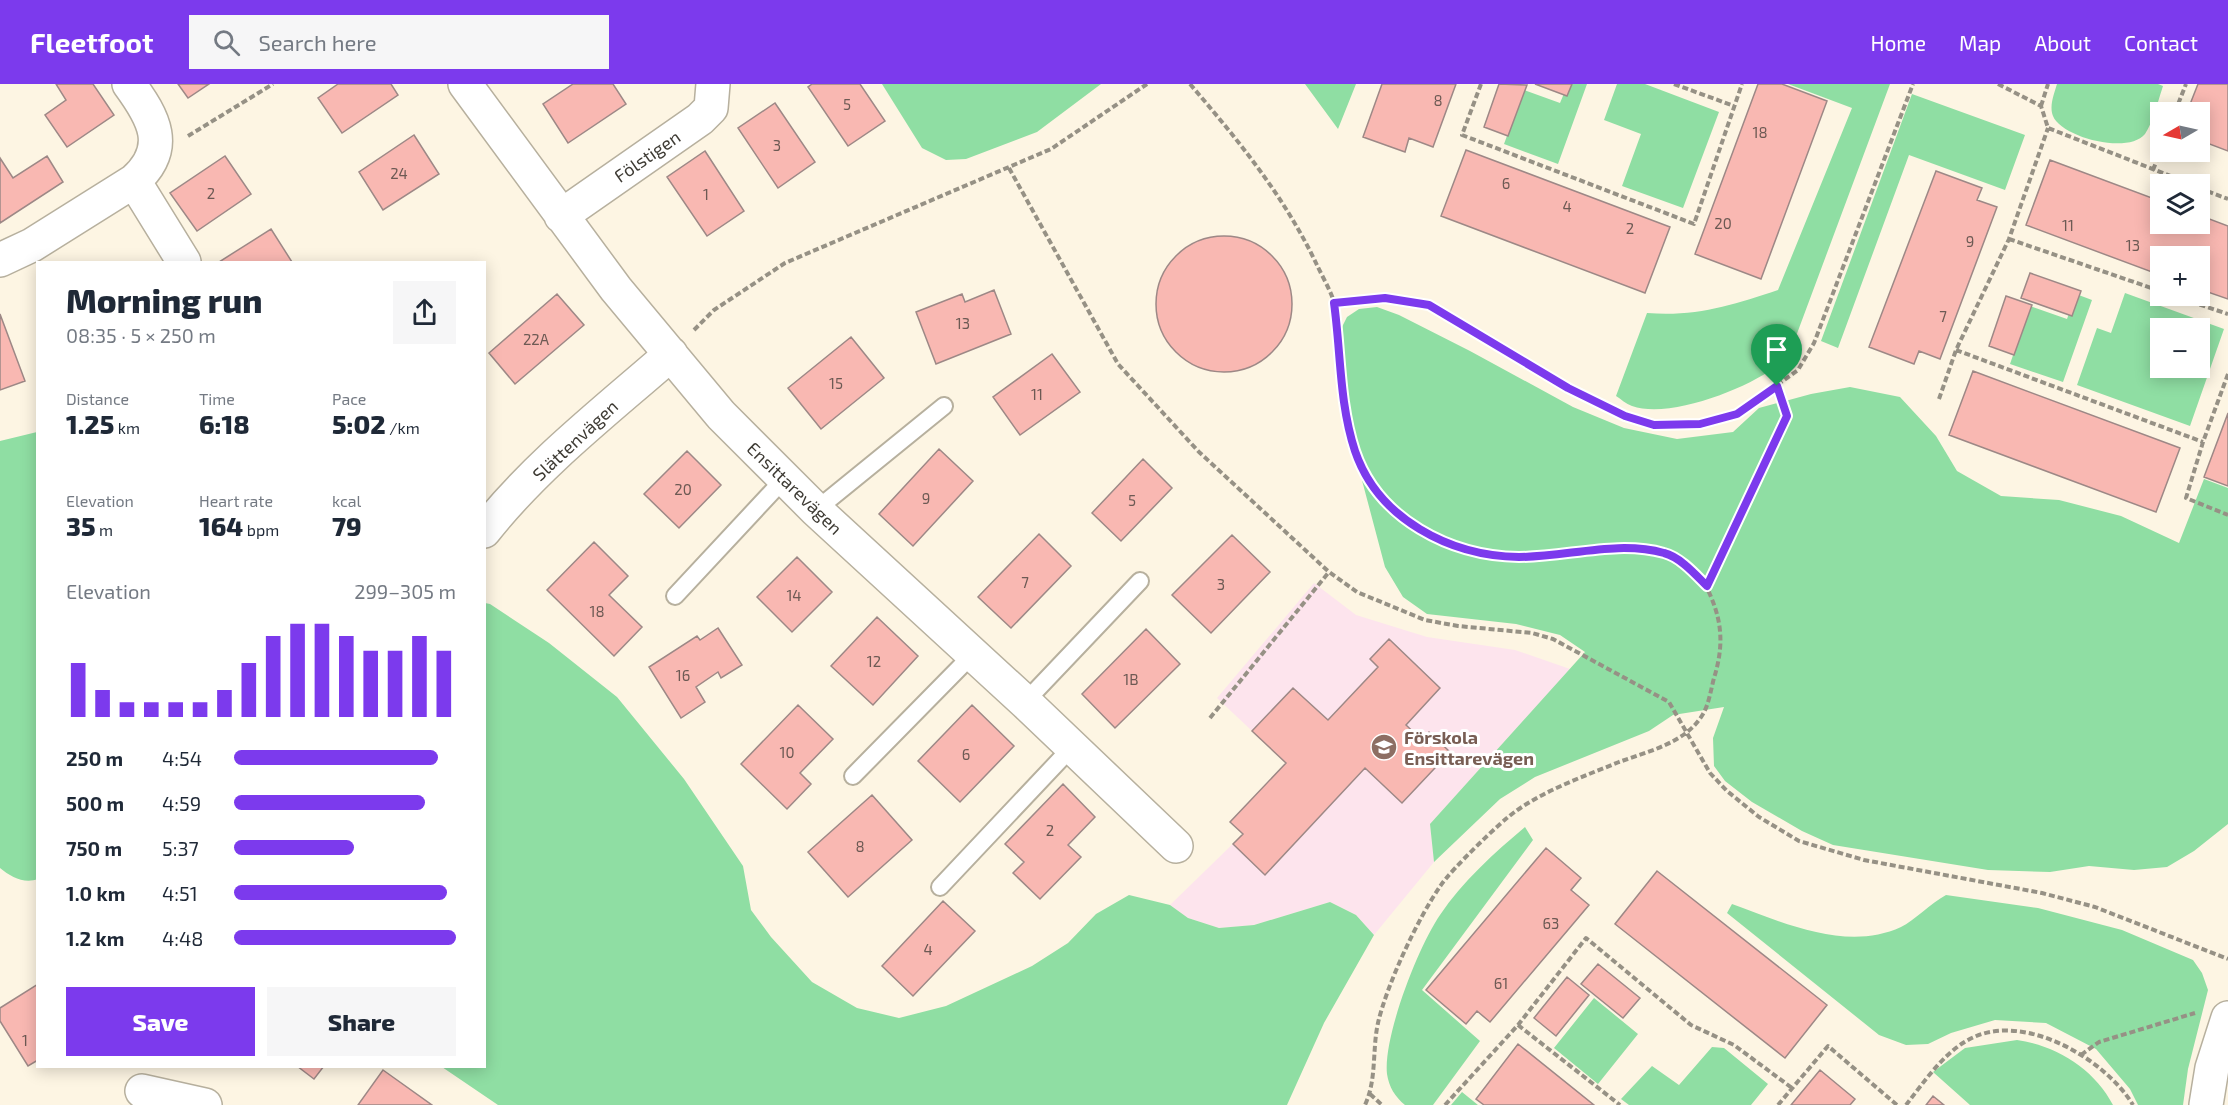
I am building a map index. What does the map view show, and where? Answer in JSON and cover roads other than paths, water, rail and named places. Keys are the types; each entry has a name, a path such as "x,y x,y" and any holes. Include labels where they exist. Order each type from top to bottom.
{"street":[{"path":"0,260 32,245 143,170 157,143 147,108 129,84"},
{"name":"Ensittarevägen","path":"465,84 616,289 721,415 816,510 972,656 1025,702 1176,846"},
{"name":"Fölstigen","path":"561,216 700,119 711,108 713,84"},
{"path":"143,170 184,261"},
{"name":"Slättenvägen","path":"486,528 503,507 574,440 671,354"},
{"path":"2206,1105 2212,1068 2214,1014"},
{"path":"144,1087 206,1105"}],"lane":[{"path":"816,510 944,405"},
{"path":"675,596 784,479"},
{"path":"1025,702 1140,581"},
{"path":"853,776 972,656"},
{"path":"940,887 1072,747"}],"place":[{"name":"Förskola Ensittarevägen","path":"1384,747"}]}
